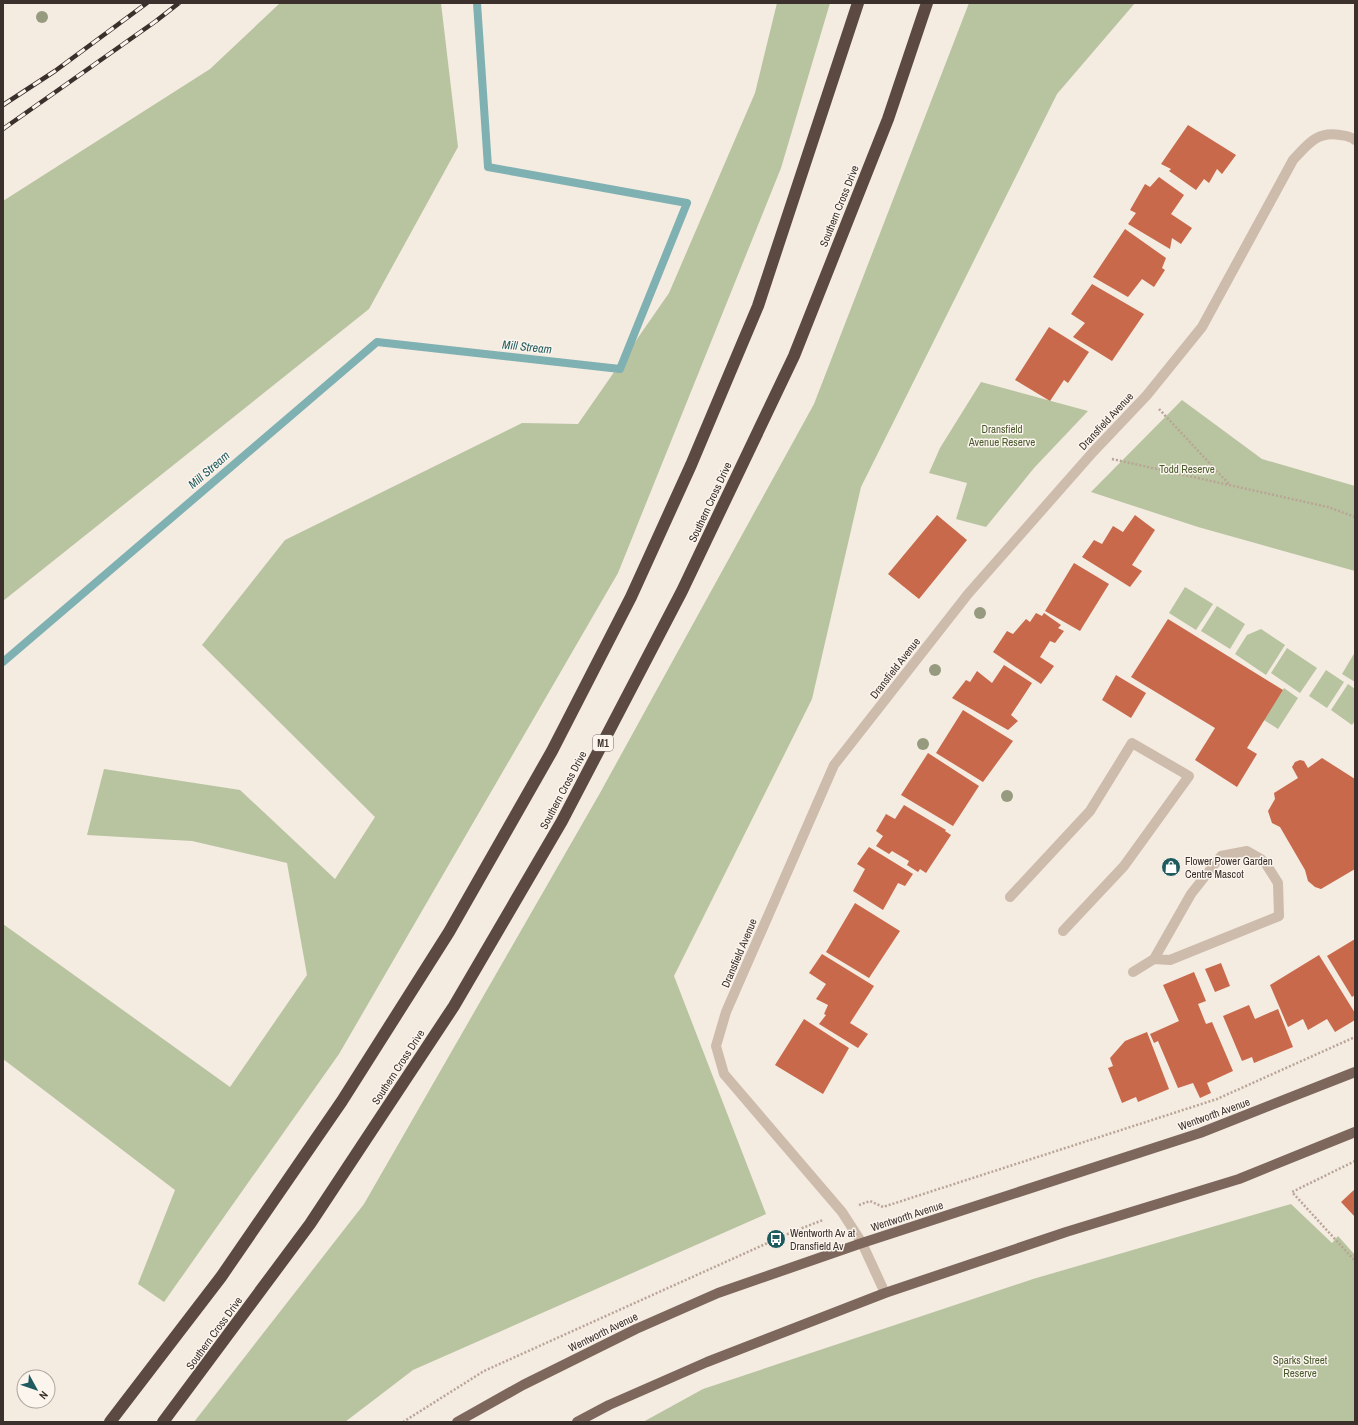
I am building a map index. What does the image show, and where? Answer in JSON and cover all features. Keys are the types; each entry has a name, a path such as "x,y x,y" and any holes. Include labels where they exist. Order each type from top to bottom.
{"highway":[{"path":"110,1422 221,1277 342,1101 449,932 552,751 631,597 691,465 758,306 858,3"},
{"name":"Southern Cross Drive","path":"163,1422 314,1218 454,1006 562,821 682,591 794,356 888,119 927,3"}],"main road":[{"name":"Wentworth Avenue","path":"457,1422 523,1385 636,1329 718,1293 1200,1133 1355,1072"},
{"path":"577,1422 609,1405 707,1362 885,1293 1059,1234 1239,1179 1355,1132"}],"street":[{"name":"Dransfield Avenue","path":"885,1293 862,1244 832,1201 724,1074 716,1046 726,1012 834,765 968,594 1093,452 1147,395 1202,327 1293,160 1311,141 1329,133 1351,137 1355,140"},
{"path":"1010,897 1090,811 1132,743 1189,776 1124,866 1063,931"},
{"path":"1133,972 1154,959 1191,894 1221,856 1247,851 1261,859 1271,870 1278,883 1279,916 1170,960 1154,959"}],"path":[{"path":"1147,395 1230,486"},
{"path":"1093,452 1123,462 1328,507 1355,518"},
{"name":"Wentworth Avenue","path":"870,1201 883,1207 1217,1099 1355,1038"},
{"path":"1355,1161 1292,1192 1355,1261"},
{"path":"403,1422 484,1371 817,1222"}],"green space":[{"path":"280,3 441,3 458,147 369,309 3,601 3,201 210,69"},
{"path":"777,3 830,3 781,168 618,573 339,1054 164,1302 138,1284 175,1190 3,1059 3,924 230,1087 307,975 287,863 192,841 87,835 104,769 240,790 335,879 375,817 202,645 285,540 522,423 578,424 669,293 755,93"},
{"path":"969,3 1135,3 1057,94 861,487 812,699 674,976 766,1214 413,1370 345,1422 194,1422 364,1204 600,793 814,404"},
{"name":"Dransfield Avenue Reserve","path":"981,382 1088,411 1034,468 986,527 956,519 967,483 929,473 940,448"},
{"name":"Todd Reserve","path":"1182,400 1262,459 1355,486 1355,571 1198,527 1091,492"},
{"path":"1185,587 1213,604 1196,630 1169,613"},
{"path":"1217,606 1245,624 1230,649 1201,631"},
{"path":"1261,629 1285,645 1266,675 1235,654 1247,635"},
{"path":"1287,648 1317,668 1300,693 1271,673"},
{"path":"1355,652 1355,682 1342,674"},
{"path":"1326,670 1344,682 1327,708 1309,696"},
{"path":"1348,684 1355,689 1355,721 1352,725 1331,710"},
{"path":"1284,688 1298,698 1278,729 1264,720"},
{"name":"Sparks Street Reserve","path":"1291,1204 1332,1243 1338,1236 1355,1255 1355,1422 643,1422 703,1389 1033,1279"}],"building":[{"path":"1188,125 1236,155 1222,174 1217,169 1209,183 1204,179 1196,190 1169,171 1171,169 1161,164"},
{"path":"1159,177 1184,195 1171,214 1192,228 1181,244 1172,238 1170,249 1128,224 1136,213 1130,210 1145,184 1150,187"},
{"path":"1125,229 1166,258 1162,268 1165,270 1154,287 1142,279 1128,297 1093,277"},
{"path":"1092,284 1144,314 1112,361 1073,337 1085,323 1071,314"},
{"path":"1049,327 1089,352 1068,383 1064,380 1050,401 1015,380"},
{"path":"937,515 967,540 919,599 888,574"},
{"path":"1135,515 1155,530 1132,565 1142,571 1130,587 1082,557 1094,540 1102,544 1113,526 1123,532"},
{"path":"1074,563 1109,584 1080,631 1045,611"},
{"path":"1036,613 1042,616 1044,613 1061,625 1058,628 1064,631 1055,643 1050,641 1040,657 1054,666 1041,684 993,652 1007,631 1013,634 1026,619 1030,622"},
{"path":"1168,619 1283,690 1247,748 1257,754 1237,787 1195,760 1215,728 1131,677"},
{"path":"1004,665 1032,683 1011,715 1018,721 1008,730 952,698 966,680 970,682 977,671 992,683"},
{"path":"1116,675 1146,693 1131,718 1102,700"},
{"path":"963,710 1013,741 983,782 936,753"},
{"path":"928,753 979,786 953,826 901,795"},
{"path":"1322,758 1355,779 1355,869 1321,889 1315,887 1308,881 1305,870 1280,827 1272,823 1268,811 1275,799 1274,793 1298,778 1292,767 1295,762 1300,760 1304,761 1308,768"},
{"path":"904,805 946,830 945,831 951,835 926,873 920,869 918,872 907,865 909,861 892,851 889,854 876,846 883,836 876,831 886,814 895,819"},
{"path":"869,847 913,874 905,886 898,883 883,910 853,891 865,869 857,864"},
{"path":"855,903 900,931 869,978 826,952"},
{"path":"1355,939 1355,995 1352,997 1327,956"},
{"path":"822,954 874,986 850,1023 868,1034 858,1048 819,1024 826,1015 824,1014 828,1005 816,999 826,984 809,973"},
{"path":"1319,955 1355,1013 1355,1020 1335,1032 1327,1019 1308,1030 1303,1019 1288,1027 1270,985"},
{"path":"1221,963 1230,986 1215,992 1205,969"},
{"path":"1194,972 1206,1001 1198,1004 1206,1024 1212,1022 1233,1071 1207,1083 1211,1093 1200,1098 1193,1083 1178,1088 1158,1041 1154,1043 1150,1034 1179,1021 1163,985"},
{"path":"1249,1005 1255,1019 1278,1009 1293,1047 1254,1063 1252,1057 1242,1061 1223,1016"},
{"path":"804,1019 849,1048 823,1094 775,1065"},
{"path":"1147,1032 1169,1089 1138,1102 1136,1097 1122,1103 1108,1068 1113,1066 1110,1058 1125,1041"},
{"path":"1355,1189 1355,1217 1341,1202"}],"waterway":[{"name":"Mill Stream","path":"3,662 377,342 620,369 687,203 488,167 477,3"}],"railway":[{"path":"3,105 55,71 147,3"},
{"path":"3,129 156,21 179,3"}],"place":[{"name":"Flower Power Garden Centre Mascot","path":"1171,867"},
{"name":"Wentworth Av at Dransfield Av","path":"776,1239"}]}
